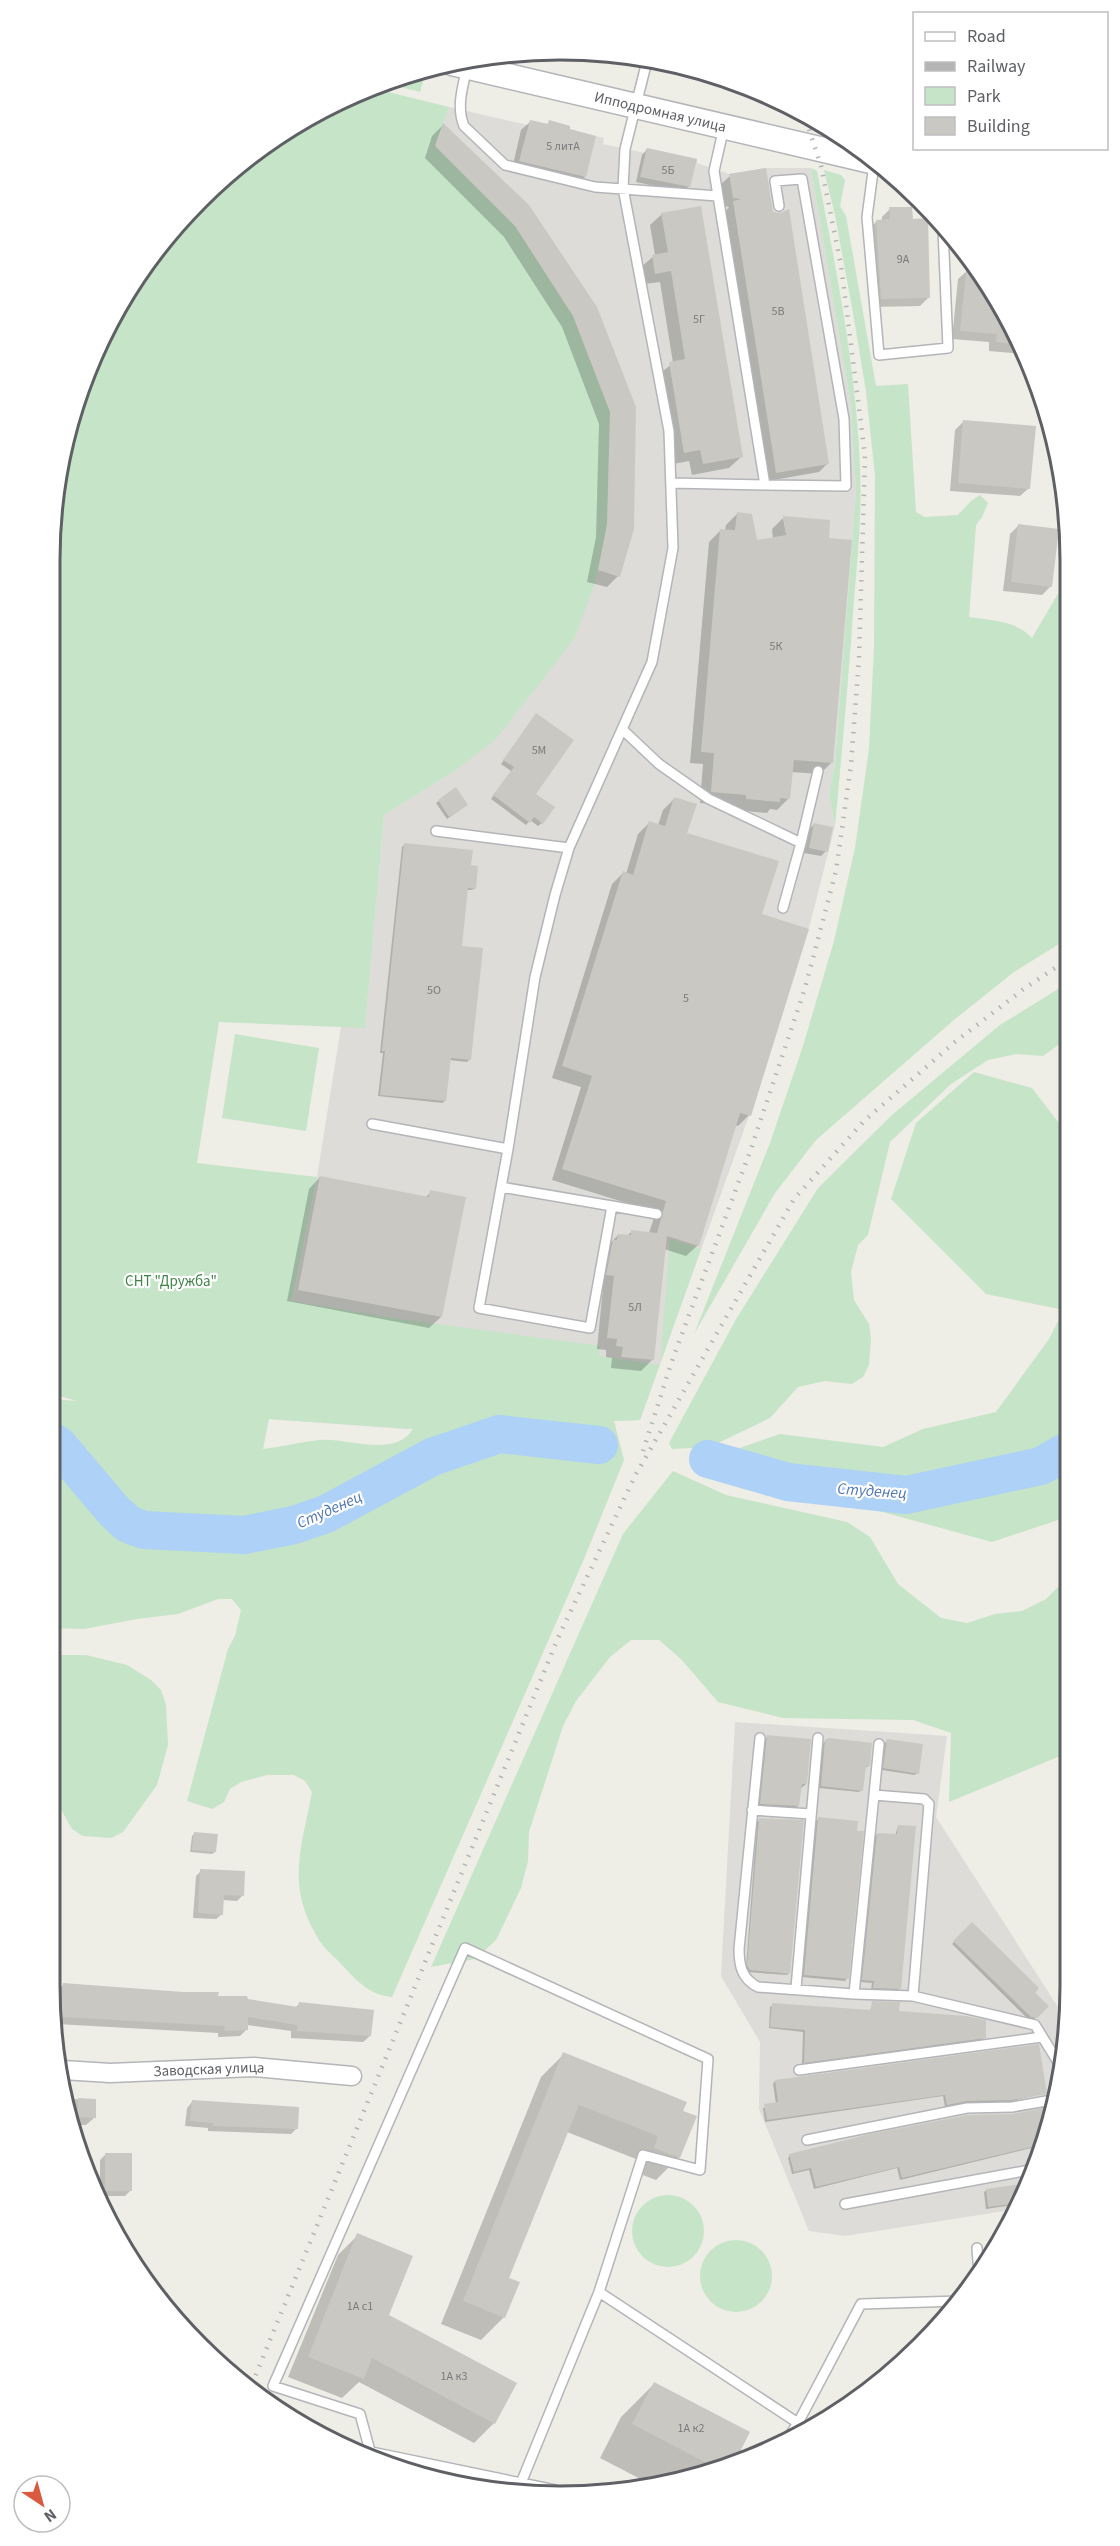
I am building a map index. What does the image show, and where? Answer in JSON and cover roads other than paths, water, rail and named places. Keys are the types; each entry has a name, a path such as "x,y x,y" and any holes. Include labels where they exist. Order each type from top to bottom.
{"street":[{"name":"Ипподромная улица","path":"473,68 857,158"},
{"name":"Заводская улица","path":"68,2070 110,2073 254,2067 352,2076"}],"lane":[{"path":"612,1206 590,1328 479,1308 508,1149 535,976 569,848 652,662 673,548 669,431 623,188 625,149 645,68"},
{"path":"460,70 460,117 464,126 505,165 595,187 718,196"},
{"path":"724,127 714,171 765,485"},
{"path":"873,170 867,216 879,355 948,348 943,239"},
{"path":"672,483 846,486 844,419 802,179 775,181 779,206"},
{"path":"622,729 659,764 709,799 801,843"},
{"path":"783,908 818,771"},
{"path":"436,831 569,848"},
{"path":"372,1124 508,1149"},
{"path":"501,1186 657,1214"},
{"path":"760,1738 739,1961 744,1976 758,1987 913,1996 1035,2025 1055,2057"},
{"path":"796,1988 818,1738"},
{"path":"854,1994 879,1744"},
{"path":"874,1795 924,1799 929,1804 913,1996"},
{"path":"752,1810 811,1814"},
{"path":"365,2446 360,2414 273,2386 465,1948 708,2059 700,2170 643,2155 599,2292 521,2483"},
{"path":"799,2070 1042,2037"},
{"path":"807,2140 967,2108 1012,2107 1046,2101"},
{"path":"845,2204 1024,2171"},
{"path":"977,2248 978,2261"},
{"path":"599,2292 798,2423"},
{"path":"796,2426 861,2304 948,2301"},
{"path":"386,2454 531,2485"}],"waterway":[{"name":"Студенец","path":"60,1447 114,1511 128,1524 144,1530 244,1535 294,1525 326,1514 432,1457 499,1434 599,1445"},
{"name":"Студенец","path":"708,1459 788,1482 906,1495 1041,1466 1060,1455"}],"railway":[{"path":"643,1451 673,1358 751,1149 805,988 836,871 851,765 859,658 865,456 841,265 821,166 808,126"},
{"path":"253,2381 558,1638 635,1476 794,1199 864,1121 955,1042 1025,988 1060,965"}],"park label":[{"name":"СНТ \"Дружба\"","path":"171,1281"}]}
